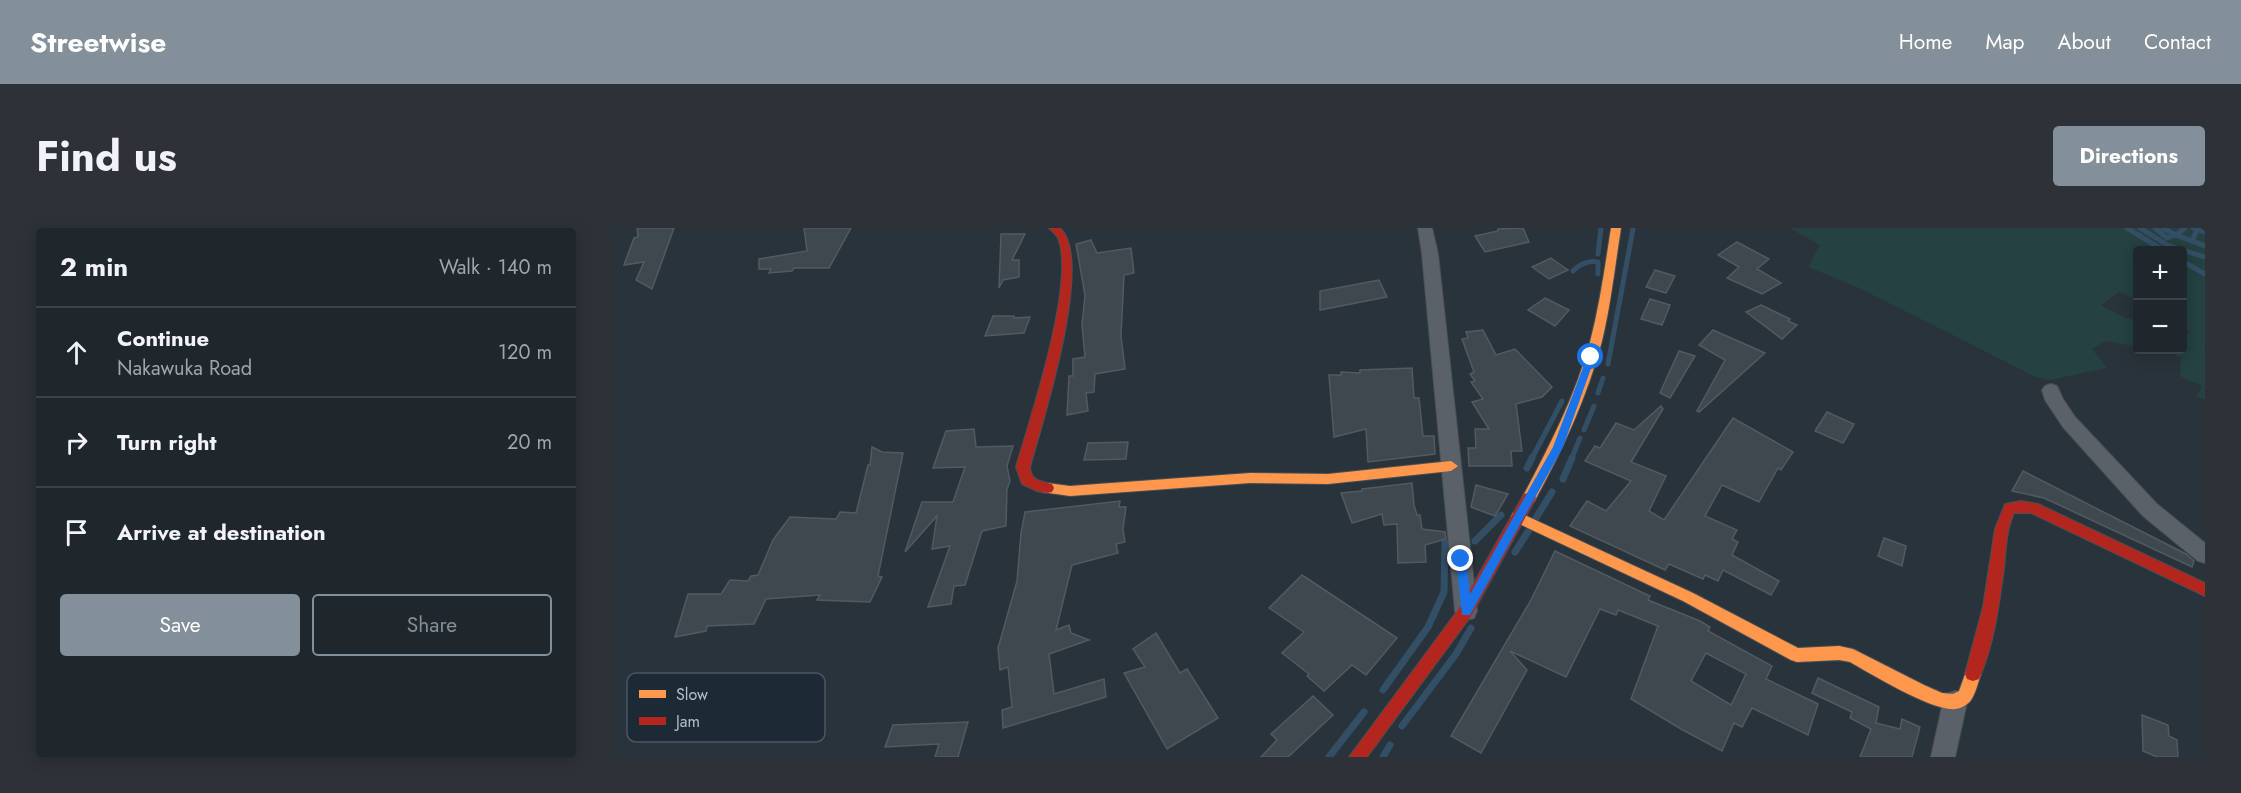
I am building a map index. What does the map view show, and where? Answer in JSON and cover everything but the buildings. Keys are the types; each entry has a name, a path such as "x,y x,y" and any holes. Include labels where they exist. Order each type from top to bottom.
{"street":[{"path":"1054,228 1063,237 1068,269 1055,352 1023,468 1023,477 1028,483 1049,489 1110,490 1250,478 1328,479 1451,466"},
{"path":"1425,228 1430,254 1466,611"},
{"path":"1357,757 1466,611 1558,447 1580,392 1601,319 1617,228"},
{"path":"2051,390 2054,400 2069,422 2150,510 2205,555"},
{"path":"1943,757 1955,702 1965,696 1980,654 1997,566 2002,521 2010,508 2021,506 2033,508 2074,525 2205,590"},
{"path":"1518,517 1688,597 1797,655 1839,652 1853,656 1918,690 1955,702"}],"green space":[{"path":"1789,228 2205,228 2205,400 2196,397 2202,386 2180,376 2181,358 2176,356 2176,354 2187,354 2187,332 2191,332 2187,330 2187,246 2133,246 2133,298 2119,292 2101,305 2133,320 2133,346 2106,341 2092,349 2107,368 2050,380 2036,377 1859,288 1808,267 1820,245"}],"waterway":[{"path":"1598,254 1601,228"},
{"path":"2127,228 2156,246"},
{"path":"2140,228 2169,246 2205,257"},
{"path":"2155,228 2167,238 2176,235"},
{"path":"2163,228 2176,235"},
{"path":"2176,235 2185,228"},
{"path":"2193,228 2197,229"},
{"path":"1608,364 1633,229"},
{"path":"2192,241 2197,229"},
{"path":"2197,229 2205,232"},
{"path":"2176,235 2205,246"},
{"path":"1573,271 1584,263 1598,262 1598,274"},
{"path":"2187,264 2205,274"},
{"path":"1598,393 1603,378"},
{"path":"1531,460 1562,401"},
{"path":"1584,430 1594,406"},
{"path":"1571,460 1580,438"},
{"path":"1563,479 1572,458"},
{"path":"1527,468 1531,460"},
{"path":"1536,518 1552,492"},
{"path":"1475,541 1501,515"},
{"path":"1515,552 1529,530"},
{"path":"1383,690 1428,627 1444,592 1445,543"},
{"path":"1402,726 1456,654 1471,628"},
{"path":"1329,757 1364,712"},
{"path":"1383,757 1390,745"}],"traffic: slow":[{"path":"1529,498 1552,455 1589,366 1601,319 1616,228"},
{"path":"1047,488 1070,491 1250,478 1328,479 1451,466"},
{"path":"1518,517 1688,597 1797,655 1839,653 1853,656 1918,690 1941,700 1955,702 1965,696 1973,674"}],"traffic: jam":[{"path":"1047,488 1027,480 1023,467 1062,317 1067,258 1063,238 1054,228"},
{"path":"1357,757 1466,611 1529,498"},
{"path":"1973,674 1990,607 2002,529 2010,508 2021,506 2033,508 2205,590"}],"route":[{"path":"1461,559 1466,611 1558,447 1591,357"}]}
